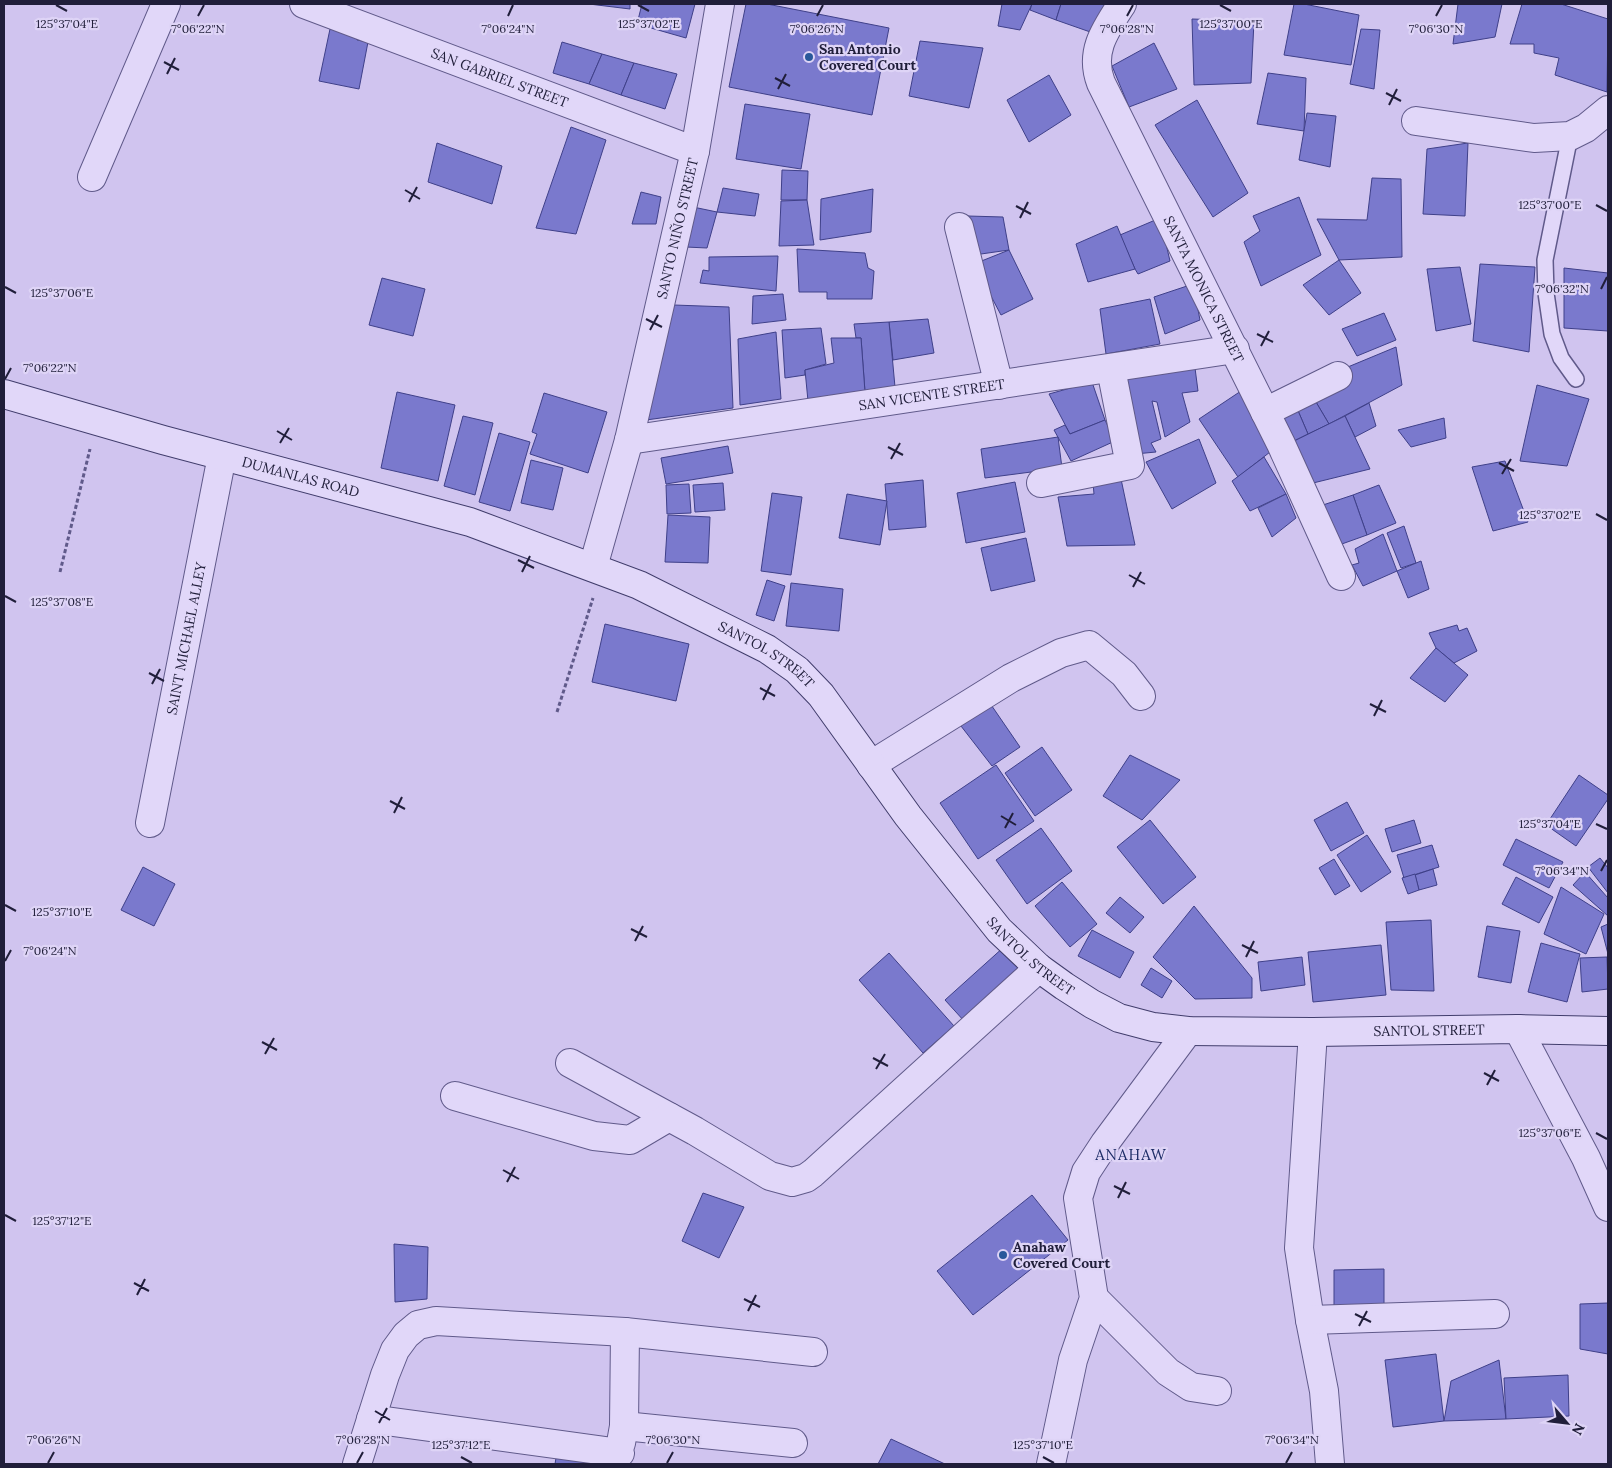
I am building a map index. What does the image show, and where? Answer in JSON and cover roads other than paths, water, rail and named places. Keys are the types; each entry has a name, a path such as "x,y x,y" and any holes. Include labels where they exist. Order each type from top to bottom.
{"street":[{"path":"92,176 166,4"},
{"name":"SAN GABRIEL STREET","path":"304,4 695,151"},
{"name":"SANTO NIÑO STREET","path":"598,569 695,151 720,4"},
{"name":"SANTA MONICA STREET","path":"1122,4 1102,39 1096,55 1096,70 1110,104 1265,412 1341,576"},
{"path":"1416,121 1534,138 1570,136 1605,116"},
{"path":"959,226 999,385"},
{"name":"SAN VICENTE STREET","path":"629,440 1234,349"},
{"path":"1041,483 1130,465 1111,369"},
{"path":"1265,412 1338,376"},
{"name":"DUMANLAS ROAD","path":"4,394 97,422 470,522 598,569"},
{"name":"SAINT MICHAEL ALLEY","path":"150,823 222,456"},
{"name":"SANTOL STREET","path":"598,569 639,585 742,636 775,654 797,670 821,695 908,816 968,893 1000,930 1040,968 1092,1004 1119,1018 1153,1028 1188,1031 1313,1032 1518,1029 1608,1031"},
{"path":"871,765 1011,678 1061,653 1089,645 1124,674 1141,696"},
{"path":"570,1063 669,1117 770,1176 792,1182 806,1178 1040,968"},
{"path":"1518,1029 1586,1158 1608,1207"},
{"path":"1051,1464 1072,1360 1094,1298 1078,1198 1086,1172 1105,1143 1188,1031"},
{"path":"1313,1032 1299,1248 1310,1320 1324,1391 1330,1464"},
{"path":"455,1096 594,1136 630,1140 669,1117"},
{"path":"1094,1298 1168,1372 1191,1387 1217,1391"},
{"path":"1310,1320 1495,1314"},
{"path":"357,1464 385,1374 395,1350 406,1335 418,1326 436,1321 625,1332 813,1352"},
{"path":"371,1419 618,1458 624,1426 625,1332"},
{"path":"624,1426 793,1443"}],"lane":[{"path":"1570,136 1545,260 1546,293 1555,342 1561,358 1576,379"}],"place":[{"name":"San Antonio Covered Court","path":"809,57"},
{"name":"Anahaw Covered Court","path":"1003,1255"}],"district":[{"name":"ANAHAW","path":"1131,1154"}]}
